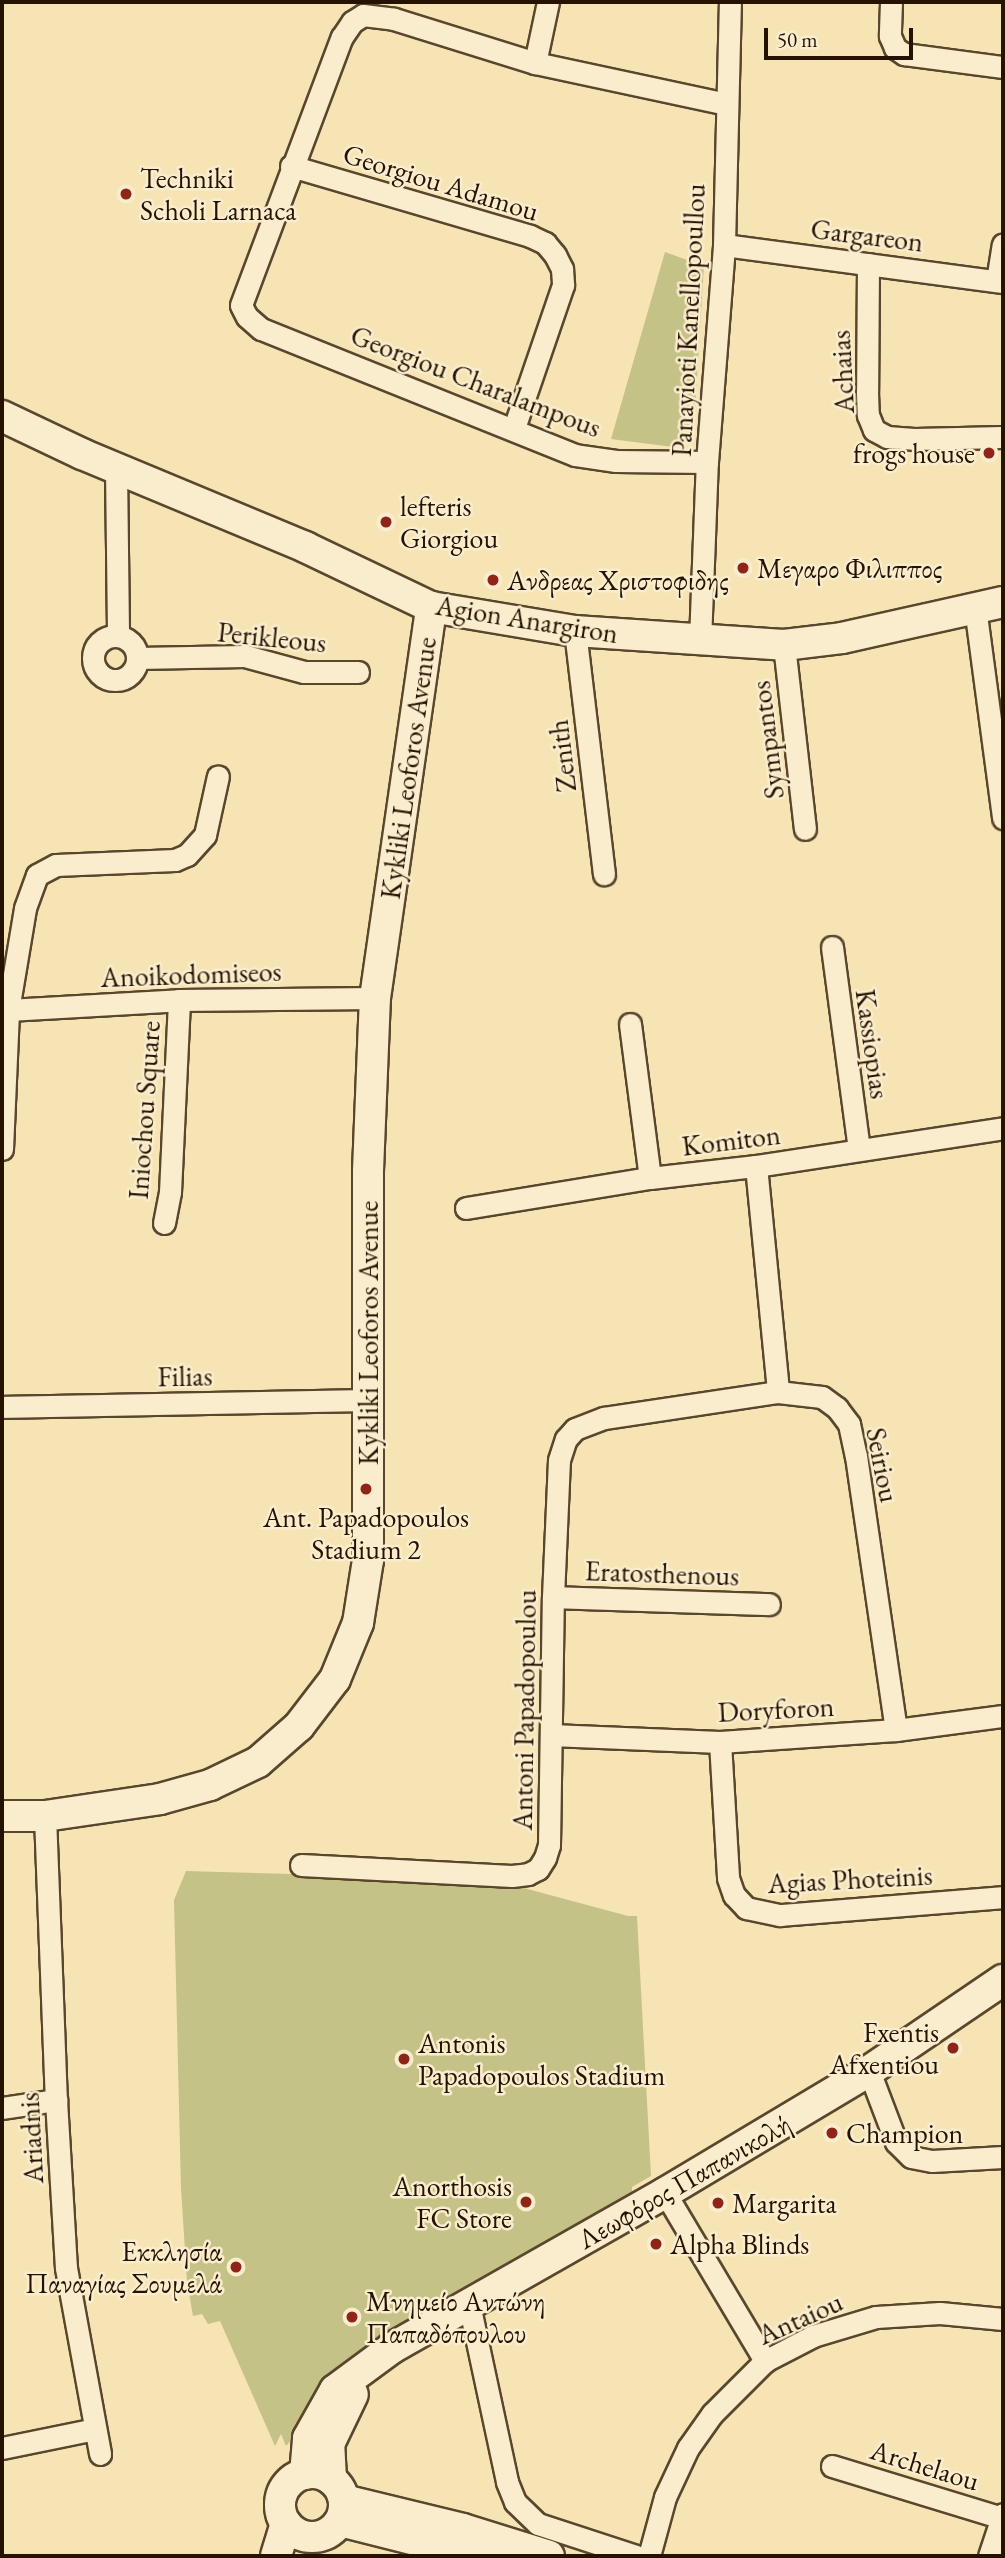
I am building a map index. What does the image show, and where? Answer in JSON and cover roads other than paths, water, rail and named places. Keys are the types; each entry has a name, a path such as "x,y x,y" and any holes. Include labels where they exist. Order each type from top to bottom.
{"street":[{"path":"535,63 548,2"},
{"name":"Panayioti Kanellopoullou","path":"700,641 707,462 724,245 730,2"},
{"path":"891,2 890,36 895,48 904,54 1003,67"},
{"path":"291,166 342,37 352,22 363,15 394,19 535,63 726,104"},
{"name":"Georgiou Charalampous","path":"291,166 241,305 247,317 261,329 514,428 575,455 616,461 707,462"},
{"name":"Georgiou Adamou","path":"291,166 530,236 545,243 562,270 563,285 514,428"},
{"path":"1000,281 1003,244"},
{"name":"Gargareon","path":"724,245 1000,281"},
{"name":"Achaias","path":"867,264 867,392 868,415 874,430 887,437 914,439 1003,437"},
{"name":"Agion Anargiron","path":"2,416 116,468 305,547 431,607 575,631 784,645 842,638 989,605"},
{"path":"116,468 118,636"},
{"path":"989,605 1003,818"},
{"name":"Kykliki Leoforos Avenue","path":"2,1816 46,1816 160,1799 210,1786 258,1762 299,1726 335,1679 358,1623 368,1560 368,1171 375,998 431,607"},
{"name":"Zenith","path":"575,631 604,874"},
{"path":"118,636 131,643 137,658 133,670 122,678 109,679 98,671 93,658 98,644 104,639 118,636"},
{"name":"Sympantos","path":"784,645 805,829"},
{"name":"Perikleous","path":"137,658 245,656 304,672 359,672"},
{"path":"2,1149 8,1010 25,908 37,875 55,865 175,860 187,855 205,835 218,776"},
{"name":"Kassiopias","path":"832,947 859,1149"},
{"name":"Anoikodomiseos","path":"8,1010 179,1000 375,998"},
{"name":"Iniochou Square","path":"164,1223 170,1192 179,1000"},
{"path":"630,1024 650,1178"},
{"name":"Komiton","path":"466,1208 650,1178 756,1166 1003,1128"},
{"path":"756,1166 778,1392"},
{"name":"Seiriou","path":"604,1418 778,1392 822,1398 837,1408 849,1424 895,1730"},
{"name":"Filias","path":"2,1408 369,1400"},
{"name":"Antoni Papadopoulou","path":"301,1865 512,1876 528,1874 538,1869 550,1846 553,1597 559,1460 566,1439 575,1429 604,1418"},
{"name":"Eratosthenous","path":"553,1597 769,1604"},
{"name":"Doryforon","path":"551,1735 720,1742 895,1730 1003,1716"},
{"name":"Agias Photeinis","path":"720,1742 728,1878 731,1889 746,1908 780,1915 1003,1897"},
{"name":"Ariadnis","path":"46,1816 56,2100 66,2268 100,2454"},
{"name":"Λεωφόρος Παπανικολή","path":"330,2494 308,2438 315,2421 335,2390 392,2348 666,2193 869,2071 1003,1980"},
{"path":"869,2071 896,2142 911,2157 932,2161 1003,2157"},
{"path":"2,2108 56,2100"},
{"path":"666,2193 765,2361"},
{"path":"469,2304 507,2483 515,2502 538,2524 636,2556"},
{"name":"Antaiou","path":"649,2556 665,2497 688,2448 712,2414 765,2361 813,2336 876,2317 940,2313 1003,2319"},
{"path":"2,2448 95,2429"},
{"name":"Archelaou","path":"832,2466 1003,2516 989,2556"},
{"path":"330,2494 324,2535 313,2537 293,2531 286,2524 280,2504 287,2484 330,2494 463,2529 549,2556"},
{"path":"330,2494 463,2554"},
{"path":"276,2556 286,2524"},
{"path":"290,2556 313,2537"}],"place":[{"name":"Techniki Scholi Larnaca","path":"126,194"},
{"name":"frogs house","path":"989,453"},
{"name":"lefteris Giorgiou","path":"386,522"},
{"name":"Μεγαρο Φιλιππος","path":"743,568"},
{"name":"Ανδρεας Χριστοφιδης","path":"493,580"},
{"name":"Ant. Papadopoulos Stadium 2","path":"366,1489"},
{"name":"Fxentis Afxentiou","path":"953,2048"},
{"name":"Antonis Papadopoulos Stadium","path":"404,2059"},
{"name":"Champion","path":"832,2133"},
{"name":"Anorthosis FC Store","path":"526,2202"},
{"name":"Margarita","path":"718,2203"},
{"name":"Alpha Blinds","path":"656,2244"},
{"name":"Εκκλησία Παναγίας Σουμελά","path":"236,2267"},
{"name":"Μνημείο Αντώνη Παπαδόπουλου","path":"352,2317"}]}
